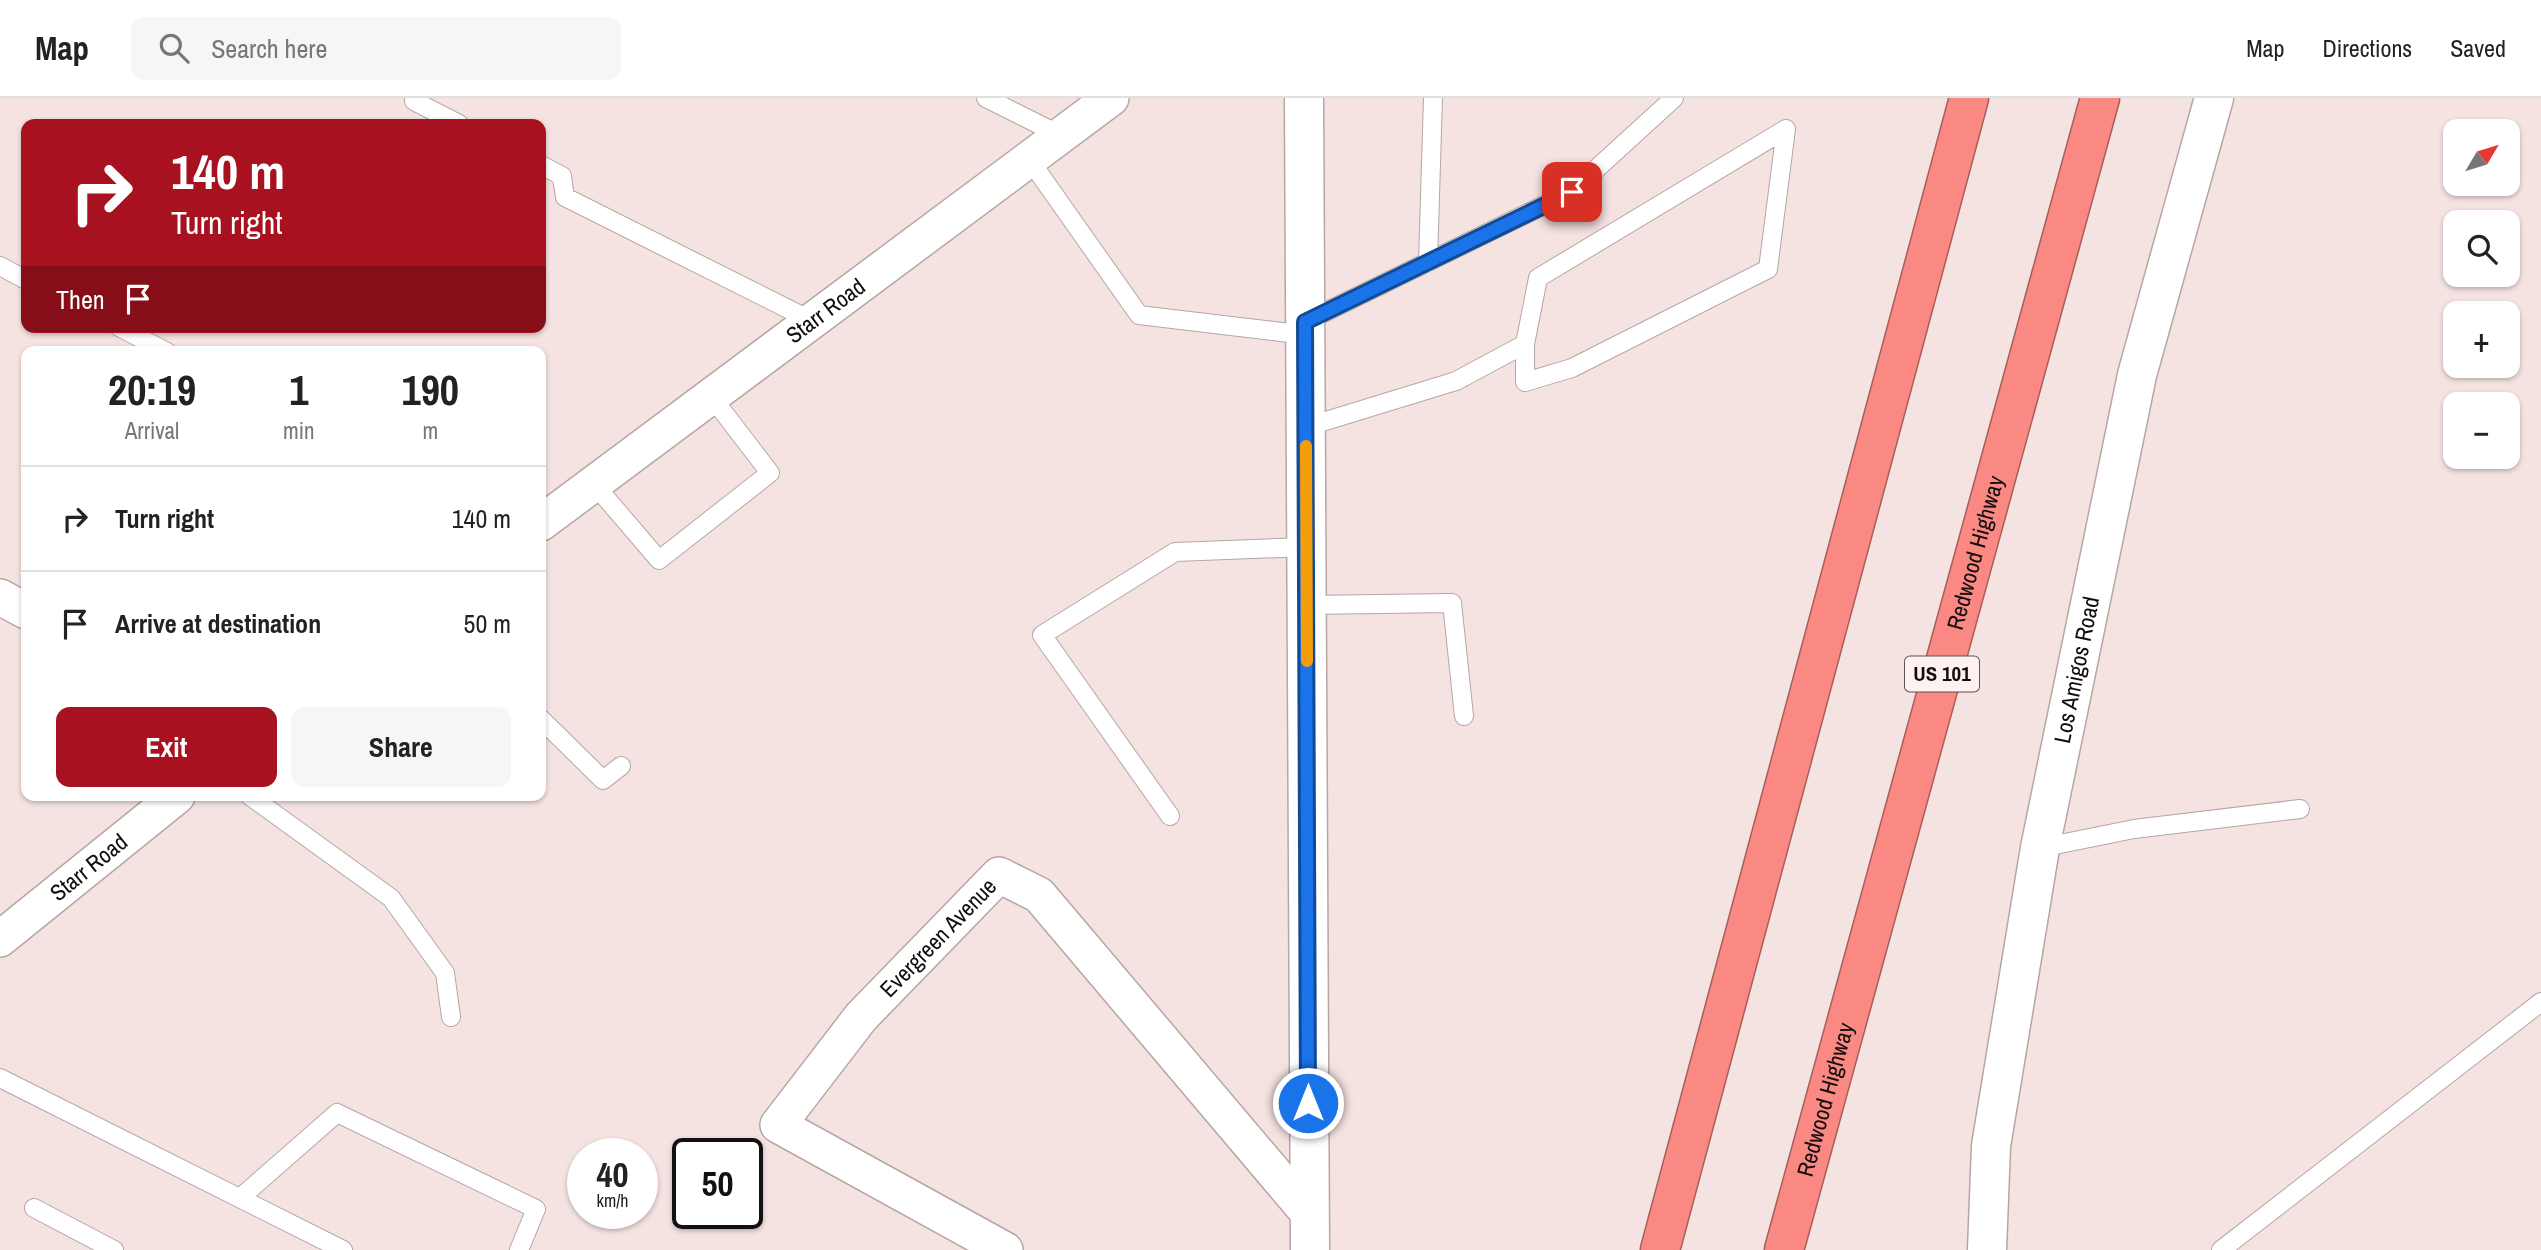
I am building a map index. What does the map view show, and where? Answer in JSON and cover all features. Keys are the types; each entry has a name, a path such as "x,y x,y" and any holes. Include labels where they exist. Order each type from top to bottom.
{"highway":[{"path":"1660,1250 1969,98"},
{"name":"Redwood Highway","path":"1784,1250 2100,98"}],"street":[{"name":"Starr Road","path":"546,519 1111,98"},
{"path":"1304,98 1309,1232"},
{"name":"Los Amigos Road","path":"1987,1250 1991,1146 2040,848 2137,374 2214,98"},
{"path":"0,597 21,608"},
{"name":"Starr Road","path":"0,939 171,801"},
{"name":"Evergreen Avenue","path":"1006,1250 778,1125 861,1017 999,875 1039,895 1309,1232"}],"lane":[{"path":"415,98 414,101 449,119"},
{"path":"986,98 1060,135"},
{"path":"1428,262 1433,98"},
{"path":"1029,159 1139,315 1305,328 1428,262 1572,192 1674,98"},
{"path":"1786,129 1768,269 1572,368 1525,382 1525,344 1538,278 1786,129"},
{"path":"546,168 562,176 565,197 812,321"},
{"path":"0,266 21,277"},
{"path":"131,333 155,346"},
{"path":"1306,427 1456,381 1525,344"},
{"path":"594,484 659,559 770,473 711,396"},
{"path":"1170,816 1042,635 1175,552 1306,547"},
{"path":"1306,606 1452,603 1464,716"},
{"path":"546,724 603,780 621,766"},
{"path":"257,801 391,898 445,973 452,1017"},
{"path":"2040,848 2134,829 2300,809"},
{"path":"2221,1250 2541,1002"},
{"path":"0,1078 342,1250"},
{"path":"240,1198 337,1113 536,1209 519,1250"},
{"path":"34,1208 114,1250"}],"slow traffic":[{"path":"1306,446 1307,661"}],"route":[{"path":"1308,1103 1305,322 1572,192"}]}
